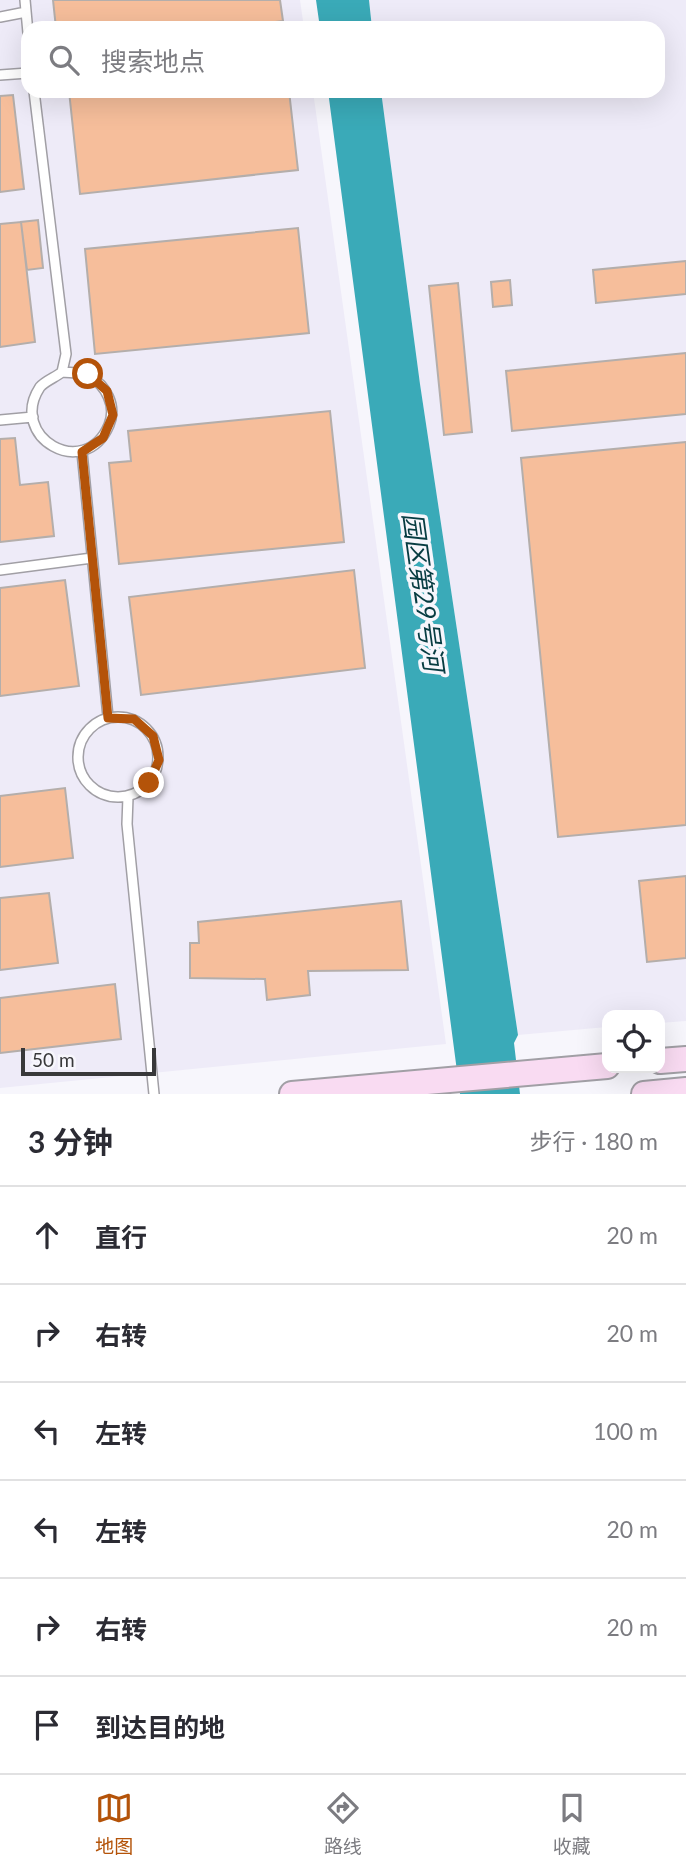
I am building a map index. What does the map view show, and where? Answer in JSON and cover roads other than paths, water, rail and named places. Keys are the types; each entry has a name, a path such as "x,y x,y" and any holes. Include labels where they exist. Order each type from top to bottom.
{"main road":[{"path":"665,1061 686,1059"},
{"path":"292,1094 602,1066"},
{"path":"644,1094 686,1090"}],"lane":[{"path":"25,0 27,21"},
{"path":"0,16 26,12"},
{"path":"0,75 21,74"},
{"path":"35,98 66,354 62,372"},
{"path":"62,372 88,374 107,391 113,415 103,438 82,452 56,450 37,434 31,409 41,386 62,372"},
{"path":"0,420 33,416"},
{"path":"82,452 108,718"},
{"path":"0,570 92,558"},
{"path":"108,718 134,719 153,736 159,760 149,783 128,797 102,795 83,778 77,754 87,731 108,718"},
{"path":"128,797 127,824 154,1094"}],"water":[{"path":"316,0 369,0 371,21 319,21"},
{"name":"园区第29号河","path":"329,98 382,98 420,384 518,1035 514,1043 520,1094 460,1094"}]}
